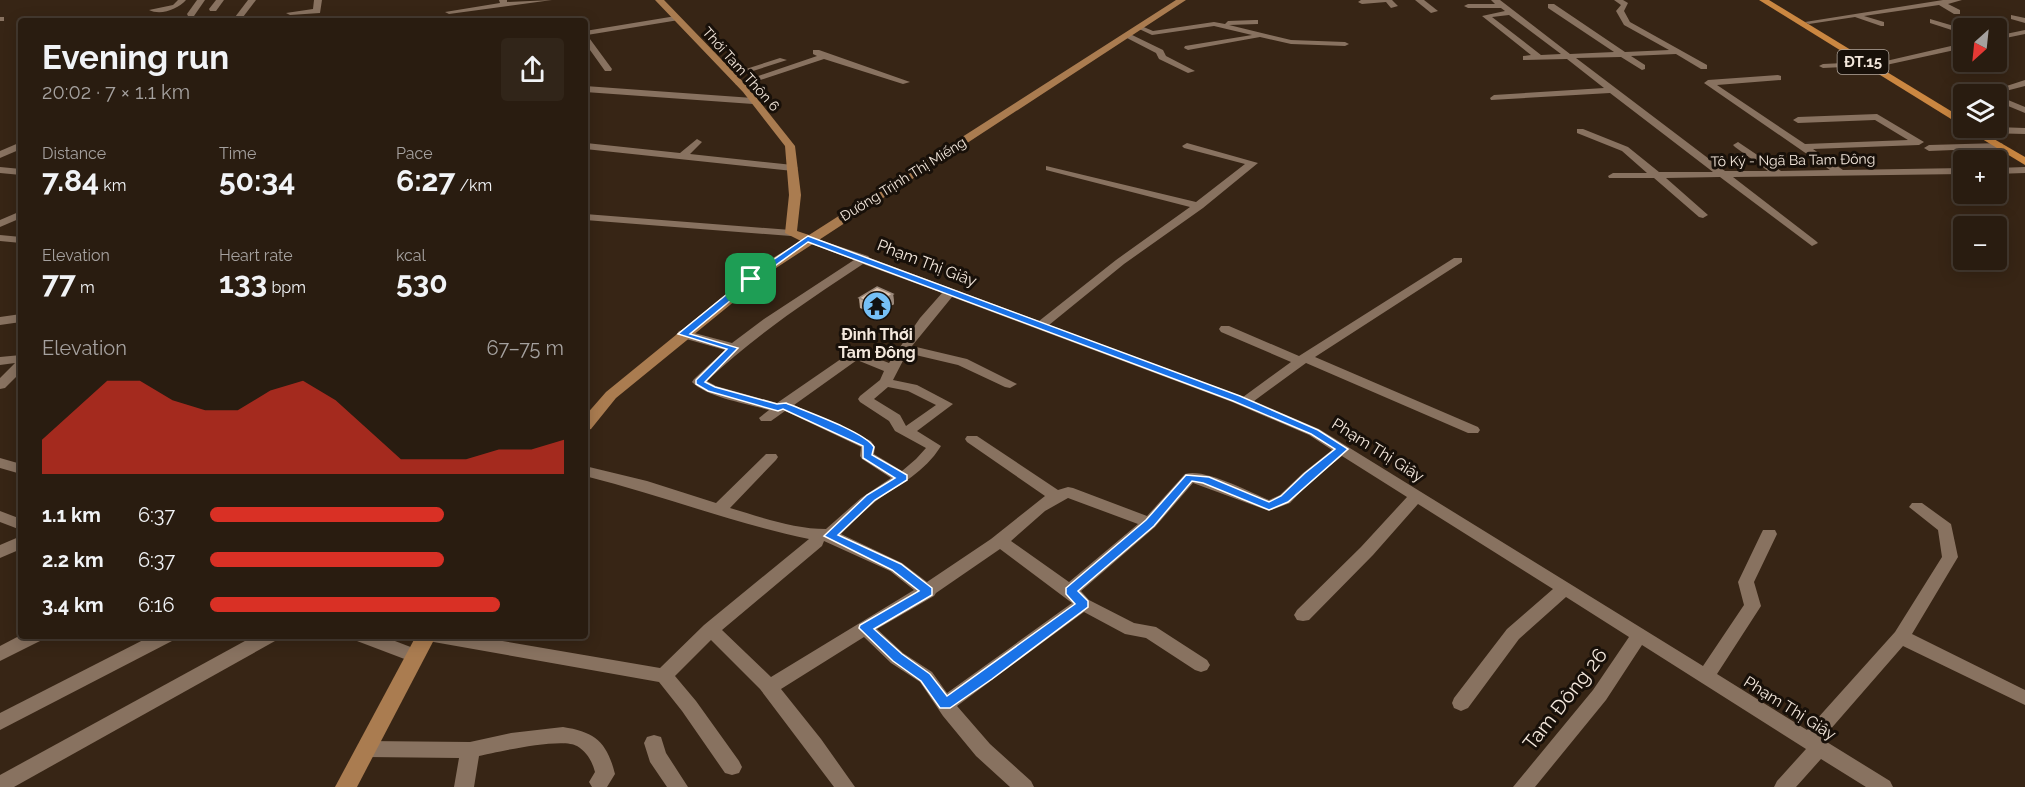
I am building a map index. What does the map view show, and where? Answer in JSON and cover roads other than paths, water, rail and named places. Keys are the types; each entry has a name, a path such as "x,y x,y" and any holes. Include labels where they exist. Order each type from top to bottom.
{"main road":[{"name":"Thới Tam Thôn 6","path":"659,0 731,75 790,146 795,195 790,233"},
{"name":"Đường Trịnh Thị Miếng","path":"588,422 611,395 759,273 808,239 1182,0"},
{"name":"ĐT.15","path":"1763,0 1953,117"},
{"name":"ĐT.15","path":"1772,0 1953,110"},
{"path":"1986,138 2021,155"},
{"path":"1996,138 2021,155 2025,162"},
{"path":"790,233 808,239"},
{"path":"346,787 424,639"}],"street":[{"path":"153,10 175,8 182,0"},
{"path":"191,14 201,0"},
{"path":"213,9 220,0"},
{"path":"238,18 252,0"},
{"path":"290,13 317,11 318,0"},
{"path":"493,0 449,8 548,0"},
{"path":"1419,0 1434,11"},
{"path":"1618,0 1625,5 1620,11 1627,23 1704,67"},
{"path":"1809,22 1958,0"},
{"path":"1362,2 1392,1"},
{"path":"1468,6 1499,3 1812,243"},
{"path":"1941,3 1958,12"},
{"path":"1551,6 1622,54 1632,58 1642,67"},
{"path":"1512,12 1486,16 1540,58"},
{"path":"1857,16 1881,24"},
{"path":"2014,17 2025,21"},
{"path":"588,34 676,18"},
{"path":"1933,21 1953,28"},
{"path":"1139,27 1152,33 1214,24 1255,22"},
{"path":"1214,24 1291,42 1345,44"},
{"path":"2007,36 2025,32"},
{"path":"1188,48 1262,36"},
{"path":"1124,37 1160,52 1162,57 1191,71"},
{"path":"588,39 608,69"},
{"path":"1823,66 1876,63 1953,47"},
{"path":"1526,58 1678,52"},
{"path":"739,84 820,54 906,82"},
{"path":"731,75 788,59"},
{"path":"1778,78 1708,83 1840,172"},
{"path":"2007,88 2025,83"},
{"path":"588,89 753,101"},
{"path":"1494,98 1611,90"},
{"path":"2007,103 2025,110"},
{"path":"1798,120 1877,117 1919,142 1802,147"},
{"path":"2007,130 2025,131"},
{"path":"1580,131 1625,149 1703,215"},
{"path":"682,157 698,142"},
{"path":"1738,145 1778,173"},
{"path":"0,155 18,146"},
{"path":"588,146 793,168"},
{"path":"1041,325 1120,262 1196,208 1253,163 1186,146"},
{"path":"1929,148 2000,146"},
{"path":"1050,168 1196,208"},
{"path":"0,170 18,172"},
{"path":"2007,171 2025,170"},
{"name":"Tô Ký - Ngã Ba Tam Đông","path":"1618,176 1953,171"},
{"path":"0,224 18,215"},
{"path":"588,217 790,233"},
{"path":"0,238 18,240"},
{"name":"Phạm Thị Giây","path":"808,239 1245,402 1314,432 1883,787"},
{"path":"864,258 817,287 734,348 699,382 711,389 781,406 866,444 867,456 903,478"},
{"path":"1245,402 1302,360 1458,261"},
{"path":"664,676 710,630 823,535 871,497 903,478 927,458 934,446 900,428 895,418 866,399 889,375 904,348 951,291"},
{"path":"0,321 18,318"},
{"path":"1225,329 1473,430"},
{"path":"683,334 734,348"},
{"path":"904,348 963,362 1010,384"},
{"path":"765,418 856,355 912,388 946,404 907,432"},
{"path":"0,361 18,359"},
{"path":"0,386 18,368"},
{"path":"972,439 1055,495"},
{"path":"1070,591 1150,523 1190,477 1216,484 1269,506 1285,499 1308,476 1342,449"},
{"path":"719,509 771,457"},
{"path":"0,463 18,468"},
{"path":"588,472 642,485 767,525 823,535 896,567 928,592"},
{"path":"770,687 928,592 1000,541 1055,495 1068,492 1150,523"},
{"path":"1303,615 1367,551 1417,495"},
{"path":"1784,787 1814,744 1901,638 1950,557 1945,528 1917,507"},
{"path":"0,516 18,524"},
{"path":"1705,677 1753,606 1746,582 1769,534"},
{"path":"1000,541 1070,591 1083,604 1131,629 1150,632 1201,665"},
{"path":"0,552 18,543"},
{"path":"1461,703 1513,634 1565,589"},
{"path":"945,704 1083,604"},
{"path":"865,628 897,658 926,677 983,750 1024,787"},
{"path":"710,630 729,644 770,687 845,787"},
{"name":"Tam Đông 26","path":"1523,787 1620,668 1639,635"},
{"path":"1901,638 2025,698"},
{"path":"0,654 28,639"},
{"path":"0,722 160,639"},
{"path":"0,784 264,639"},
{"path":"371,639 415,656"},
{"path":"451,639 664,676 690,706 732,767"},
{"path":"367,749 470,750 563,735 581,738 601,756 605,774 599,782"},
{"path":"654,743 657,756 678,787"},
{"path":"464,787 470,750"}],"place":[{"name":"Đình Thới Tam Đông","path":"877,306"}]}
